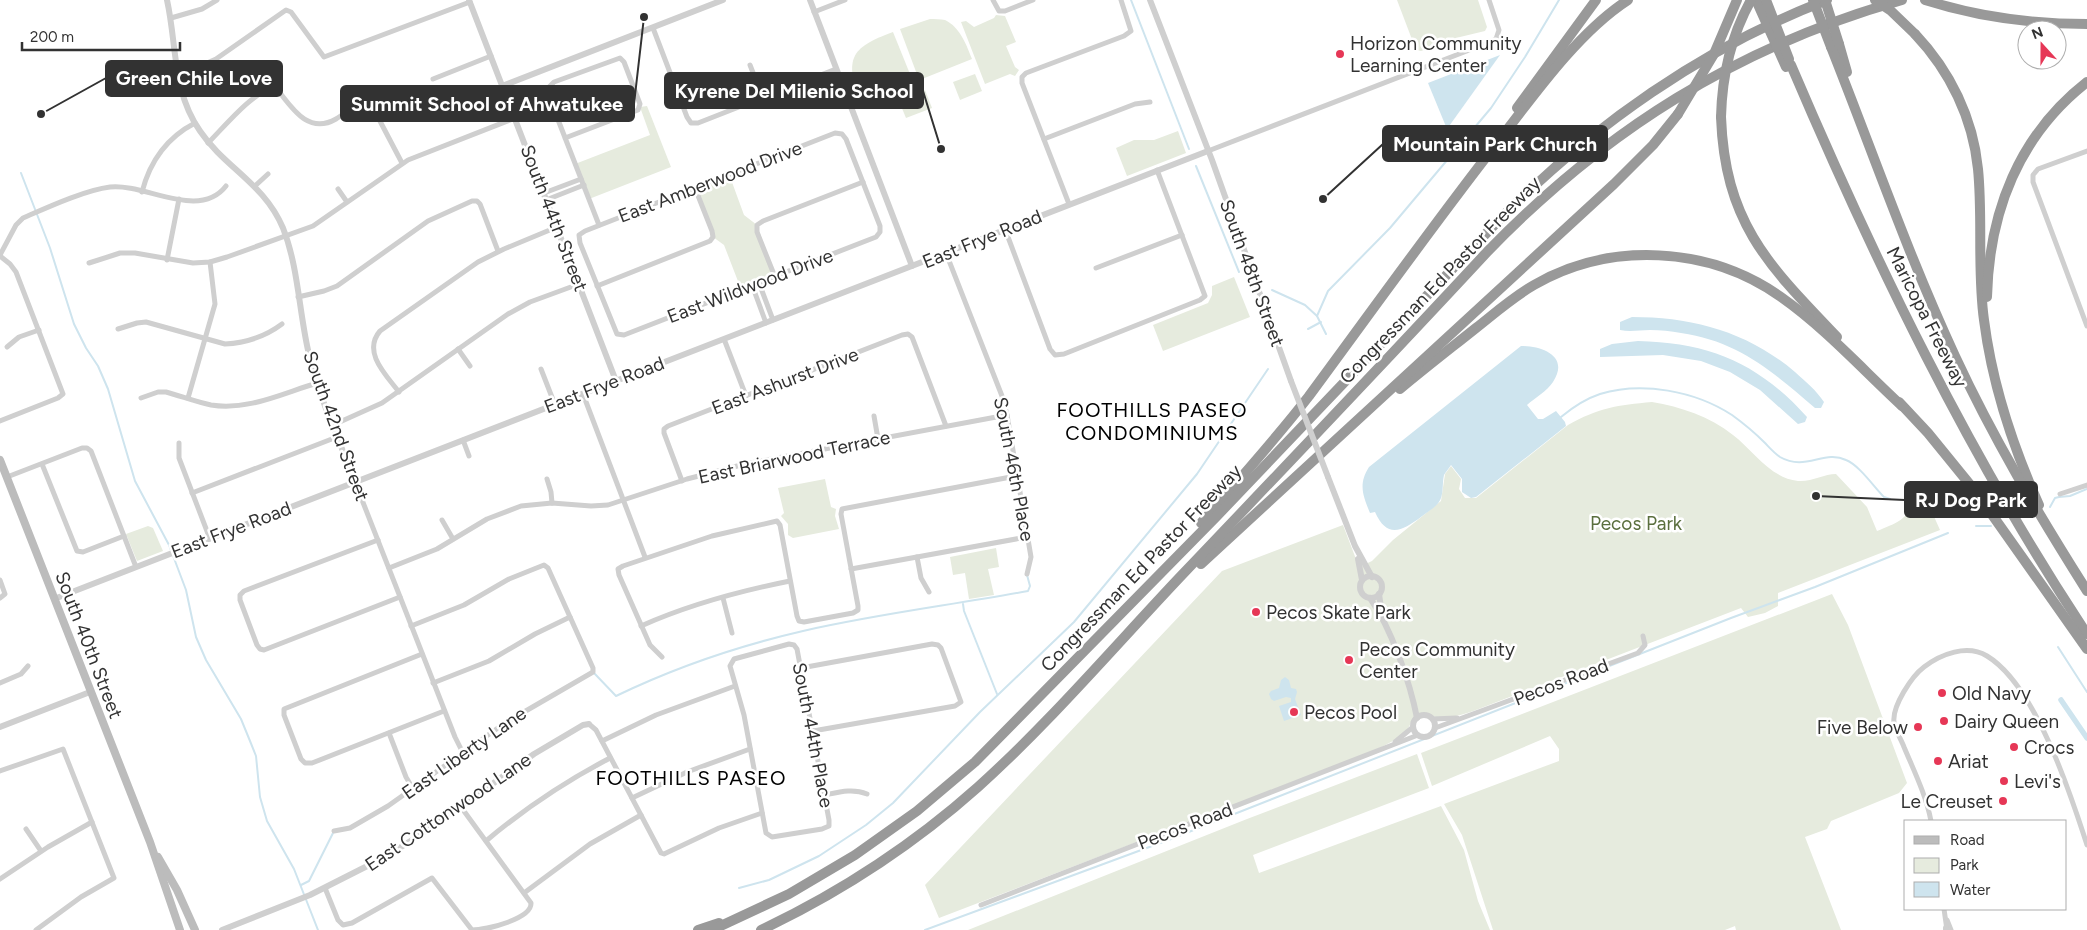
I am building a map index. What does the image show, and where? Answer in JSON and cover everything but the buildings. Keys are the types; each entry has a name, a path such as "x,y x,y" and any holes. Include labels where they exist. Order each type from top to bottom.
{"highway":[{"path":"1465,183 1482,155 1596,0"},
{"path":"1129,604 1249,469 1289,420 1465,183 1582,39 1602,20 1628,0"},
{"path":"1144,617 1624,175 1653,145 1678,114 1714,54 1737,0"},
{"path":"1752,0 1742,20 1729,56 1722,91 1721,117 1723,149 1729,179 1740,211 1756,243 1784,281 1902,406 1976,492 2087,649"},
{"path":"1756,0 1788,66"},
{"name":"Maricopa Freeway","path":"1766,0 1788,66 1814,117 1873,248 1937,376 2016,519 2087,634"},
{"path":"1813,0 1835,45"},
{"path":"1826,0 1835,45"},
{"name":"Congressman Ed Pastor Freeway","path":"712,930 806,885 902,823 939,794 1003,736 1129,604 1216,517 1499,220 1555,167 1614,119 1677,76 1727,47 1826,0"},
{"path":"1875,0 1890,10 1916,34 1936,58 1962,106 1972,138 1978,178 1981,296 1985,332 2000,396 2015,444 2056,542 2087,591"},
{"name":"Congressman Ed Pastor Freeway","path":"760,930 802,909 852,880 900,848 946,813 1018,749 1487,252 1556,186 1600,149 1664,105 1730,67 1800,35 1902,0"},
{"path":"1925,0 1965,11 2014,20 2087,24"},
{"name":"Maricopa Freeway","path":"1835,45 1863,128 1910,252 1956,358 2008,460 2056,542"},
{"path":"1990,351 1987,310 1988,266 1996,224 2006,190 2020,159 2040,129 2062,104 2087,82"},
{"path":"1342,435 1526,290 1576,266 1605,259 1634,256 1674,256 1703,262 1731,271 1767,288 1813,323 1902,406"},
{"path":"698,930 755,911"}],"main road":[{"name":"South 40th Street","path":"0,460 150,842 180,930"},
{"name":"South 40th Street","path":"150,842 177,890 195,930"}],"street":[{"name":"South 42nd Street","path":"167,0 171,18 176,71 184,100 195,124 208,142 255,186 275,213 286,236 292,258 307,350 317,383 454,737 463,753"},
{"path":"171,18 202,9 217,0"},
{"path":"502,86 723,0"},
{"path":"810,0 912,266"},
{"path":"814,12 845,0"},
{"path":"994,0 999,11 1005,11 1033,0"},
{"path":"1069,204 1022,83 1022,77 1026,73 1124,36 1131,31 1121,0"},
{"name":"South 48th Street","path":"1150,0 1208,151 1291,381 1355,546 1372,577"},
{"name":"East Frye Road","path":"54,598 177,552 1490,42 1498,35 1498,25 1489,0"},
{"path":"176,71 196,68 216,59 286,10 291,12 324,57 470,1"},
{"name":"South 44th Street","path":"470,1 616,381"},
{"path":"653,28 691,123 698,123 836,69"},
{"path":"433,79 491,56"},
{"path":"565,138 638,110 640,107 624,62 620,58 554,82 548,87 548,94 565,138 581,179 584,185 599,225"},
{"path":"750,65 762,98"},
{"path":"208,142 252,100 273,87 277,89 298,115 313,124 328,122 366,101 371,104 402,164"},
{"path":"1044,139 1135,104 1150,102"},
{"path":"88,263 108,256 126,253 193,263 210,262 313,226 402,164 424,153 515,118"},
{"path":"142,192 153,161 172,138 195,124"},
{"name":"East Amberwood Drive","path":"597,286 580,243 579,235 599,225 835,133 842,134 846,139 863,182"},
{"path":"2087,151 2038,169 2034,175 2034,182 2087,326"},
{"path":"146,157 153,161"},
{"path":"1005,229 1050,349 1055,355 1064,354 1184,307 1200,300 1204,296 1157,170"},
{"path":"255,186 268,174"},
{"path":"545,196 581,179"},
{"path":"774,277 757,232 757,225 762,221 863,182"},
{"name":"East Wildwood Drive","path":"597,286 617,334 624,335 752,286 876,237 880,232 880,226 863,182"},
{"path":"545,196 566,192 584,185"},
{"path":"0,421 58,398 63,394 16,272 0,256 16,225 23,218 32,214 102,188 118,187 193,201 207,199 220,194 226,186"},
{"path":"563,186 566,192"},
{"path":"597,286 710,242 713,237 695,188"},
{"path":"338,189 347,202"},
{"path":"167,260 179,199"},
{"path":"298,297 336,286 428,220 456,207 477,201 480,204 498,251"},
{"path":"399,392 374,356 376,336 458,274 498,251 557,227"},
{"path":"1096,268 1182,234"},
{"name":"South 46th Place","path":"946,253 1002,396 1007,415 1031,557 1027,574"},
{"path":"188,398 216,304 210,262"},
{"path":"759,283 773,320"},
{"path":"333,425 364,412 399,392 492,323 518,308 579,284"},
{"path":"752,286 766,323"},
{"path":"759,304 766,301"},
{"path":"118,329 146,322 225,344 263,335 273,331 282,324"},
{"path":"7,347 19,337 38,330"},
{"name":"East Ashurst Drive","path":"682,481 664,434 664,429 908,334 912,337 946,426"},
{"path":"724,339 746,396"},
{"path":"458,349 470,366"},
{"path":"541,369 555,404"},
{"path":"141,398 158,392 212,405 248,405 317,383"},
{"path":"583,394 645,557"},
{"name":"East Briarwood Terrace","path":"389,568 426,554 497,514 521,506 552,503 600,506 745,464 1007,415"},
{"path":"874,416 878,439"},
{"path":"192,493 337,436"},
{"path":"463,440 469,456"},
{"path":"180,443 179,458 210,538"},
{"path":"7,477 82,448 87,448 91,451 136,567"},
{"path":"42,464 77,551 83,552 124,536"},
{"path":"662,657 650,645 618,575 618,569 645,557 712,536 777,521 780,525 799,621 804,622 852,613 858,610 841,514 842,509 1016,476"},
{"path":"547,479 552,503"},
{"path":"2060,494 2087,485"},
{"path":"582,513 583,505"},
{"path":"442,520 453,539"},
{"path":"851,569 1027,537"},
{"path":"378,540 240,595 240,600 260,649 264,650 400,597"},
{"name":"South 48th Street","path":"1355,546 1362,580"},
{"path":"917,557 921,578 929,592"},
{"path":"411,626 464,604 510,579 544,565 548,568 570,617 535,634 488,661 433,682"},
{"path":"1384,621 1370,598 1361,592 1362,580 1372,577 1380,583 1381,590 1379,594 1384,621 1411,692 1417,718 1413,727 1418,735 1427,737 1433,733 1435,728 1432,719 1425,715 1411,692"},
{"path":"0,580 2,596"},
{"path":"641,626 722,598 790,581"},
{"path":"1370,598 1379,594"},
{"path":"722,598 732,633"},
{"name":"East Liberty Lane","path":"334,831 350,828 412,789 518,714 593,672 593,668 570,617"},
{"name":"Pecos Road","path":"1435,728 1638,653 1645,646 1643,636"},
{"path":"801,668 932,644 938,645 941,648 961,702 955,706 813,731"},
{"name":"South 44th Place","path":"735,686 730,666 731,662 770,649 794,645 797,648 825,795 829,826 772,837 768,836 762,813"},
{"path":"1931,820 1927,802 1894,722 1896,706 1922,669 1945,654 1970,651 1987,656 2018,685 2044,732 2087,844"},
{"path":"422,654 284,709 301,759 305,763 312,763 444,711"},
{"path":"0,683 21,674 28,666"},
{"path":"589,724 596,730 661,853 664,854 719,828 762,813 744,715 735,686 656,715 602,741"},
{"path":"0,727 90,692"},
{"path":"1417,718 1425,715"},
{"name":"Pecos Road","path":"1432,719 1464,717"},
{"name":"East Cottonwood Lane","path":"222,930 310,895 395,851 461,807 534,754 589,724"},
{"name":"Pecos Road","path":"1389,746 1413,727"},
{"path":"389,733 412,789"},
{"name":"Pecos Road","path":"981,905 1418,735"},
{"path":"0,771 63,749 114,878 82,897 36,930"},
{"path":"632,798 687,772 750,749"},
{"path":"486,841 538,802 610,758"},
{"path":"825,795 848,790 859,790 867,794"},
{"path":"325,888 338,920 343,926 352,923 432,878 472,930 514,920 532,906 461,807"},
{"path":"524,893 590,844 641,815"},
{"path":"0,879 41,851 92,822"},
{"path":"26,829 41,851"},
{"path":"1944,912 1948,930"}],"green space":[{"path":"1397,0 1478,0 1487,27 1485,31 1460,37 1421,51 1416,50"},
{"path":"996,15 1005,16 1016,42 1006,46 1015,67 1019,70 1015,76 1010,74 985,84 961,22 966,21 974,27 994,18"},
{"path":"930,19 945,20 955,27 968,48 972,59 922,79 918,77 900,29"},
{"path":"893,32 912,79 910,83 860,103 853,76 852,65 854,57 867,44"},
{"path":"975,74 982,91 960,100 953,82"},
{"path":"925,90 932,108 906,118 899,101"},
{"path":"647,106 671,167 589,199 575,164 650,135 640,107"},
{"path":"1178,131 1186,153 1127,176 1116,148 1134,140 1154,140"},
{"path":"729,174 744,215 757,225 775,277 741,289 724,245 713,237 695,188"},
{"path":"1234,277 1250,317 1163,351 1153,325 1208,303 1212,295 1212,286"},
{"name":"Pecos Park","path":"1652,402 1684,410 1724,428 1741,441 1763,463 1788,479 1803,481 1836,474 1867,507 1877,531 1894,524 1905,516 1912,504 1916,486 1924,494 1940,530 1778,593 1778,606 1765,613 1748,617 1741,608 1476,710 1447,718 1431,715 1411,722 1400,736 1380,748 939,918 925,885 1222,571 1343,525 1359,567 1372,561 1393,540 1441,501 1445,474 1451,466 1461,479 1459,489 1465,498 1476,498 1568,425 1609,408"},
{"path":"825,479 831,507 836,509 835,516 839,529 793,538 788,535 788,524 781,516 784,513 778,488"},
{"path":"148,526 153,528 163,551 137,561 126,534"},
{"path":"996,548 999,567 988,569 994,595 969,599 965,573 953,575 950,557"},
{"path":"1832,594 1848,625 1907,783 1899,793 1831,821 1827,829 1805,837 1841,930 1736,930 1735,926 1725,930 1493,930 1462,835 1444,804 1559,761 1559,749 1550,736 1432,786 1421,753"},
{"path":"1417,754 1429,788 1253,855 1259,873 1441,806 1464,850 1478,901 1490,930 968,930 1247,819"}],"water":[{"path":"1500,55 1447,129 1428,83"},
{"path":"1632,317 1677,320 1698,324 1739,337 1777,358 1807,383 1824,402 1821,408 1815,408 1754,360 1720,343 1669,331 1620,330 1620,322"},
{"path":"1638,341 1688,346 1732,359 1770,383 1789,398 1807,417 1805,422 1798,424 1760,390 1730,372 1701,361 1663,355 1600,357 1600,349 1612,344"},
{"path":"1521,346 1537,348 1551,354 1556,359 1558,365 1557,373 1553,382 1527,405 1538,419 1543,419 1556,411 1566,426 1476,497 1471,498 1462,492 1462,479 1451,465 1444,475 1442,496 1435,506 1401,529 1395,530 1385,526 1375,512 1370,513 1364,495 1364,479 1369,467"},
{"path":"1285,677 1289,680 1291,688 1296,689 1295,699 1301,715 1284,721 1279,706 1291,702 1291,698 1286,697 1274,701 1269,694 1271,691 1279,688 1281,680"}],"waterway":[{"path":"1131,0 1189,149"},
{"path":"1326,334 1317,316 1328,291 1390,228 1491,108 1525,57 1559,0"},
{"path":"1196,166 1239,272"},
{"path":"21,173 50,248 74,324 98,366 108,389 135,481 169,545 186,590 196,637 206,660 241,719 256,756 260,797 267,821 294,869 318,930"},
{"path":"1272,290 1305,305 1317,316"},
{"path":"1308,329 1321,322"},
{"path":"739,888 769,880 819,856 866,825 893,803 980,712 1074,622 1197,474 1268,369"},
{"path":"1561,417 1589,398 1616,390 1633,388 1685,394 1732,415 1780,457 1789,461 1807,462 1830,457 1846,460 1861,471 1884,497 1890,499"},
{"path":"2050,507 2055,498 2070,496 2087,489"},
{"path":"1976,526 1991,526"},
{"path":"925,930 1171,839 1731,618 1815,587 1948,533"},
{"path":"594,673 616,696 684,667 779,637 859,620 1028,591 1030,586 1027,575"},
{"path":"963,604 964,611 997,694"},
{"path":"2058,647 2087,692"},
{"path":"2061,700 2087,738"},
{"path":"301,885 309,881 333,833"}],"place":[{"name":"Summit School of Ahwatukee","path":"644,17"},
{"name":"Horizon Community Learning Center","path":"1340,54"},
{"name":"Green Chile Love","path":"41,114"},
{"name":"Kyrene Del Milenio School","path":"941,149"},
{"name":"Mountain Park Church","path":"1323,199"},
{"name":"RJ Dog Park","path":"1816,496"},
{"name":"Pecos Skate Park","path":"1256,612"},
{"name":"Pecos Community Center","path":"1349,660"},
{"name":"Old Navy","path":"1942,693"},
{"name":"Pecos Pool","path":"1294,712"},
{"name":"Dairy Queen","path":"1944,721"},
{"name":"Five Below","path":"1918,727"},
{"name":"Crocs","path":"2014,747"},
{"name":"Ariat","path":"1938,761"},
{"name":"Levi's","path":"2004,781"},
{"name":"Le Creuset","path":"2003,801"}],"district":[{"name":"FOOTHILLS PASEO CONDOMINIUMS","path":"1152,422"},
{"name":"FOOTHILLS PASEO","path":"691,778"}]}
